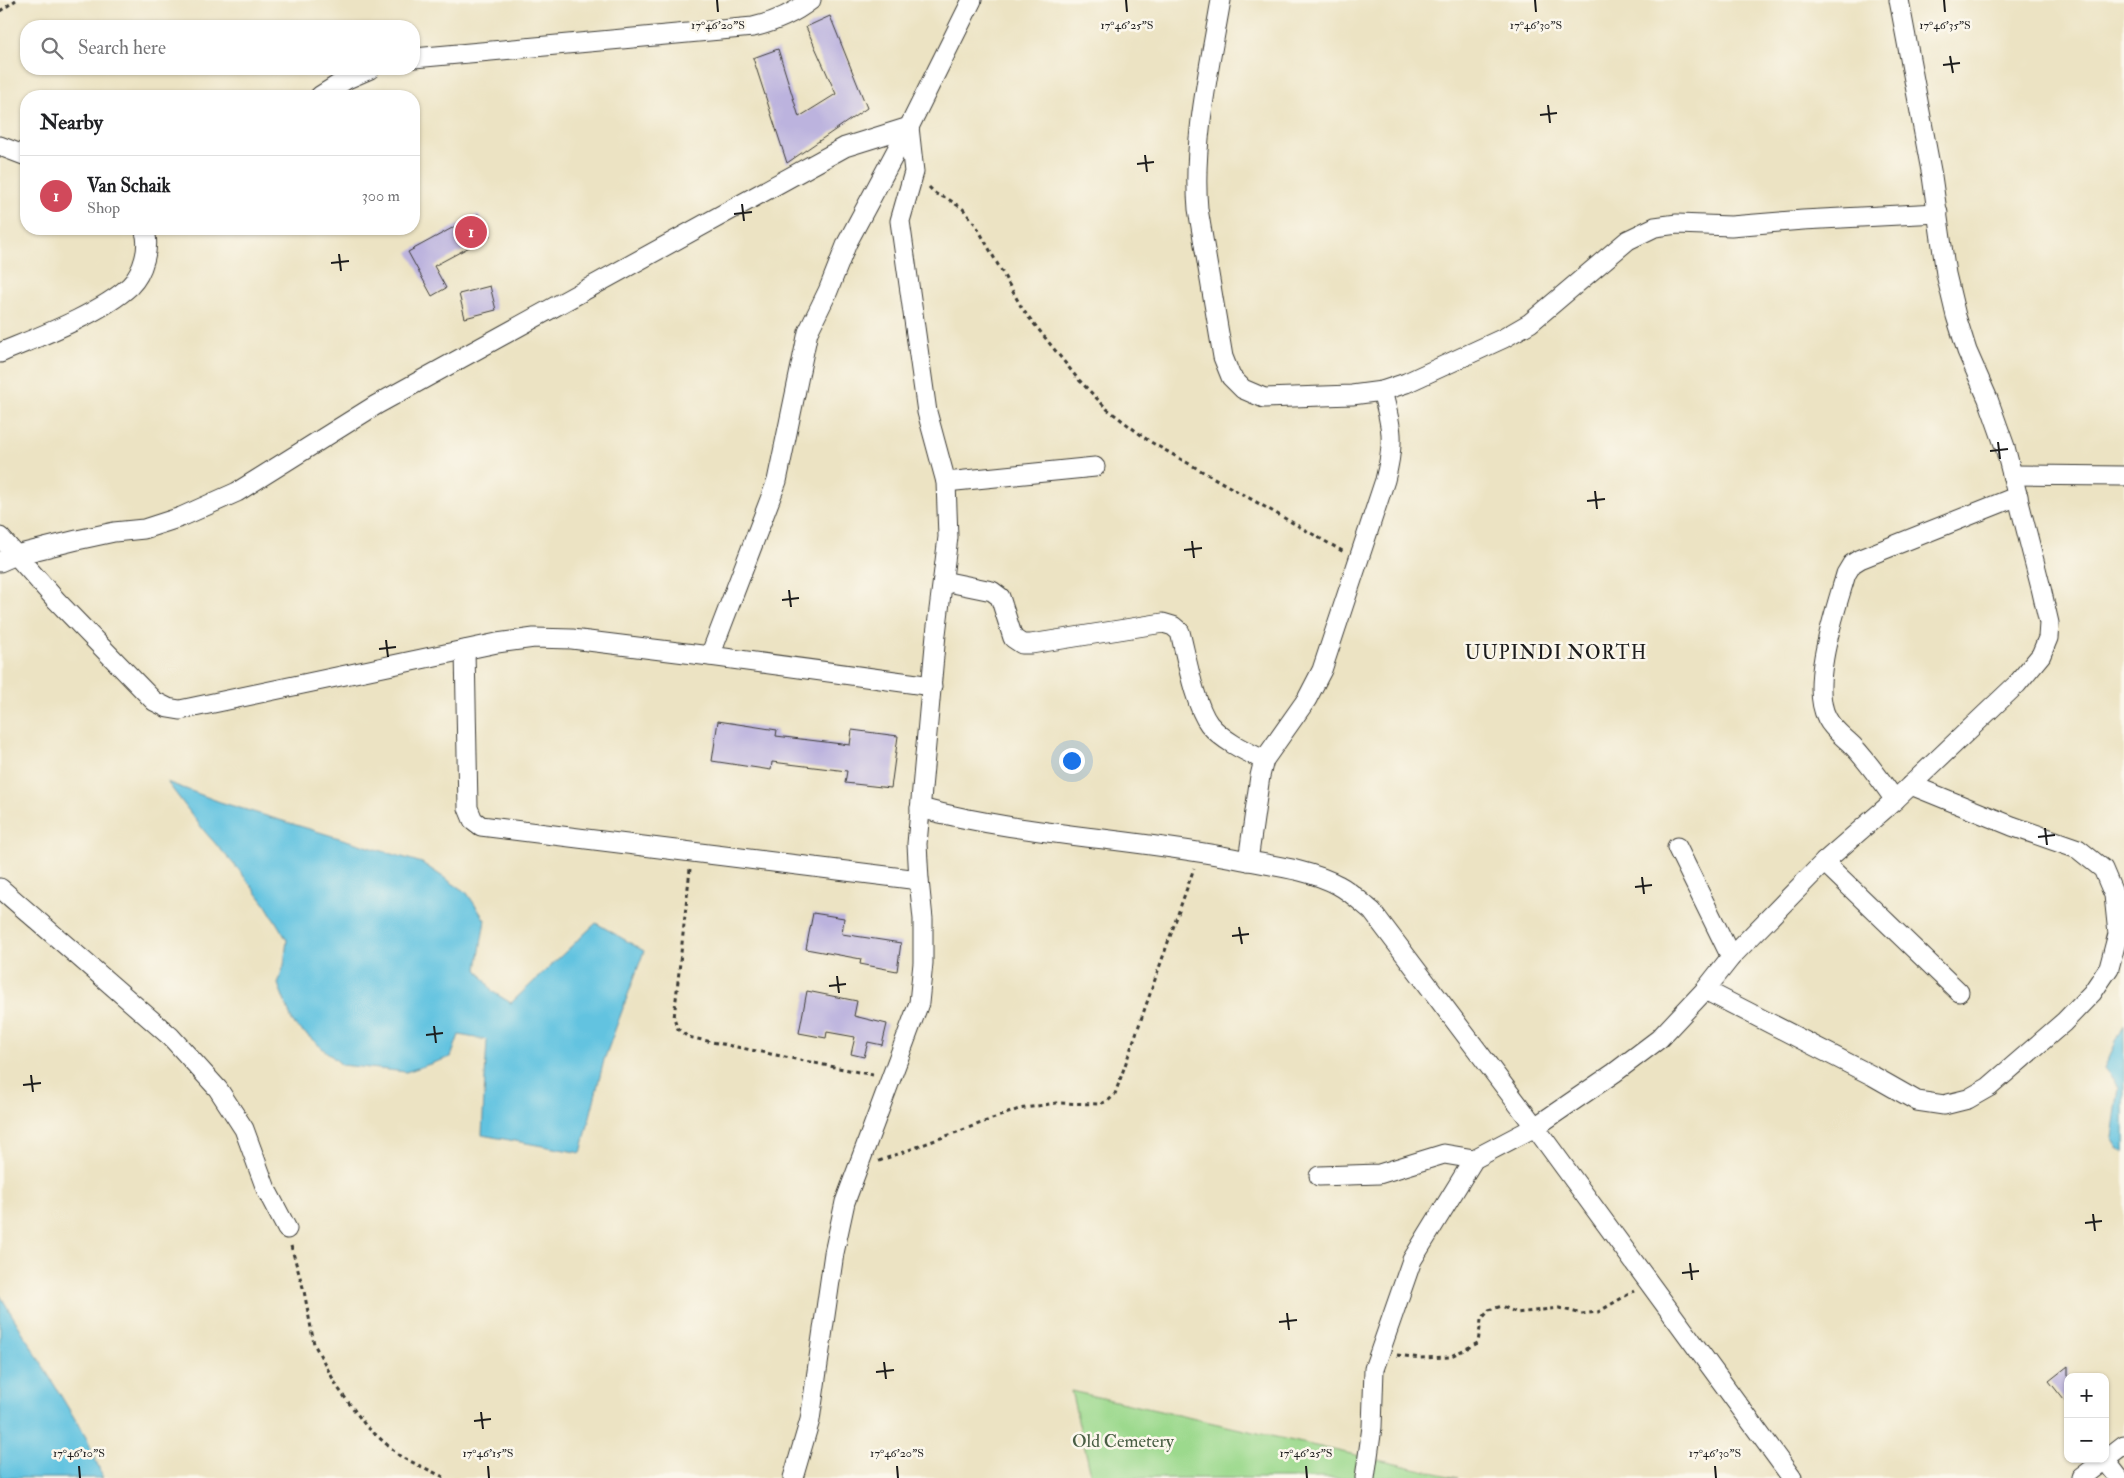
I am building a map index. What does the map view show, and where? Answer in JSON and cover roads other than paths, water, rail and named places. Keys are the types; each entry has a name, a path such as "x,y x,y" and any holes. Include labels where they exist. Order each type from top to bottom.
{"street":[{"path":"420,57 753,26 774,22 811,0"},
{"path":"710,656 777,480 808,332 828,292 847,243 909,127 972,0"},
{"path":"1221,0 1207,86 1196,186 1215,317 1223,357 1231,377 1243,389 1264,398 1352,395 1382,390 1406,383 1504,338 1530,323 1628,240 1655,228 1677,224 1730,226 1938,213"},
{"path":"1365,1478 1372,1427 1374,1369 1379,1353 1412,1260 1474,1160 1535,1127 1614,1073 1659,1038 1705,990 1731,957 1824,862 1896,800 2017,684 2041,655 2048,638 2047,615 2018,496 1997,423 1967,351 1946,274 1938,213 1899,0"},
{"path":"330,90 356,75"},
{"path":"793,1478 810,1420 836,1244 846,1202 919,1003 923,963 924,919 917,844 936,634 948,537 946,482 927,412 900,221 914,172 909,127"},
{"path":"8,558 114,532 144,529 181,517 237,492 376,405 846,147 909,127"},
{"path":"0,146 20,154"},
{"path":"0,353 38,337 114,299 131,284 141,269 146,253 147,235"},
{"path":"1248,861 1264,760 1307,699 1322,670 1391,456 1390,422 1382,390"},
{"path":"946,482 1095,467"},
{"path":"2012,475 2124,476"},
{"path":"1896,800 1867,762 1835,730 1826,717 1821,697 1822,675 1828,642 1846,574 1852,564 1860,559 2018,496"},
{"path":"0,537 8,558 56,600 154,701 168,708 180,710 465,650 534,638 572,639 932,686"},
{"path":"943,581 992,591 1000,597 1013,638 1022,644 1163,623 1173,626 1180,632 1197,701 1209,724 1236,747 1264,760"},
{"path":"465,650 468,808 472,820 481,826 919,880"},
{"path":"1705,990 1873,1076 1917,1101 1944,1105 1968,1099 1989,1087 2064,1022 2092,993 2109,968 2118,934 2114,895 2103,869 2078,850 2012,826 1911,785"},
{"path":"920,808 958,818 1200,851 1303,872 1339,885 1372,910 1535,1127 1792,1478"},
{"path":"1677,846 1731,957"},
{"path":"1824,862 1959,992"},
{"path":"0,888 171,1037 218,1089 244,1129 266,1189 287,1229"},
{"path":"1320,1176 1379,1174 1444,1154 1474,1160"},
{"path":"2109,1457 2124,1445"},
{"path":"2081,1478 2101,1463"},
{"path":"2107,1463 2119,1478"}],"water":[{"path":"167,782 220,802 422,863 467,893 485,920 477,969 493,992 511,1003 596,923 644,951 604,1060 581,1153 482,1135 487,1040 459,1035 451,1057 406,1072 342,1065 293,1023 278,984 284,965 287,940 265,904 239,870 205,832"},
{"path":"2124,1025 2124,1152 2119,1150 2112,1138 2119,1087 2104,1068"},
{"path":"0,1295 87,1439 103,1478 0,1478"}],"place":[{"name":"Van Schaik","path":"471,232"}],"district":[{"name":"UUPINDI NORTH","path":"1556,653"}],"park label":[{"name":"Old Cemetery","path":"1123,1441"}]}
